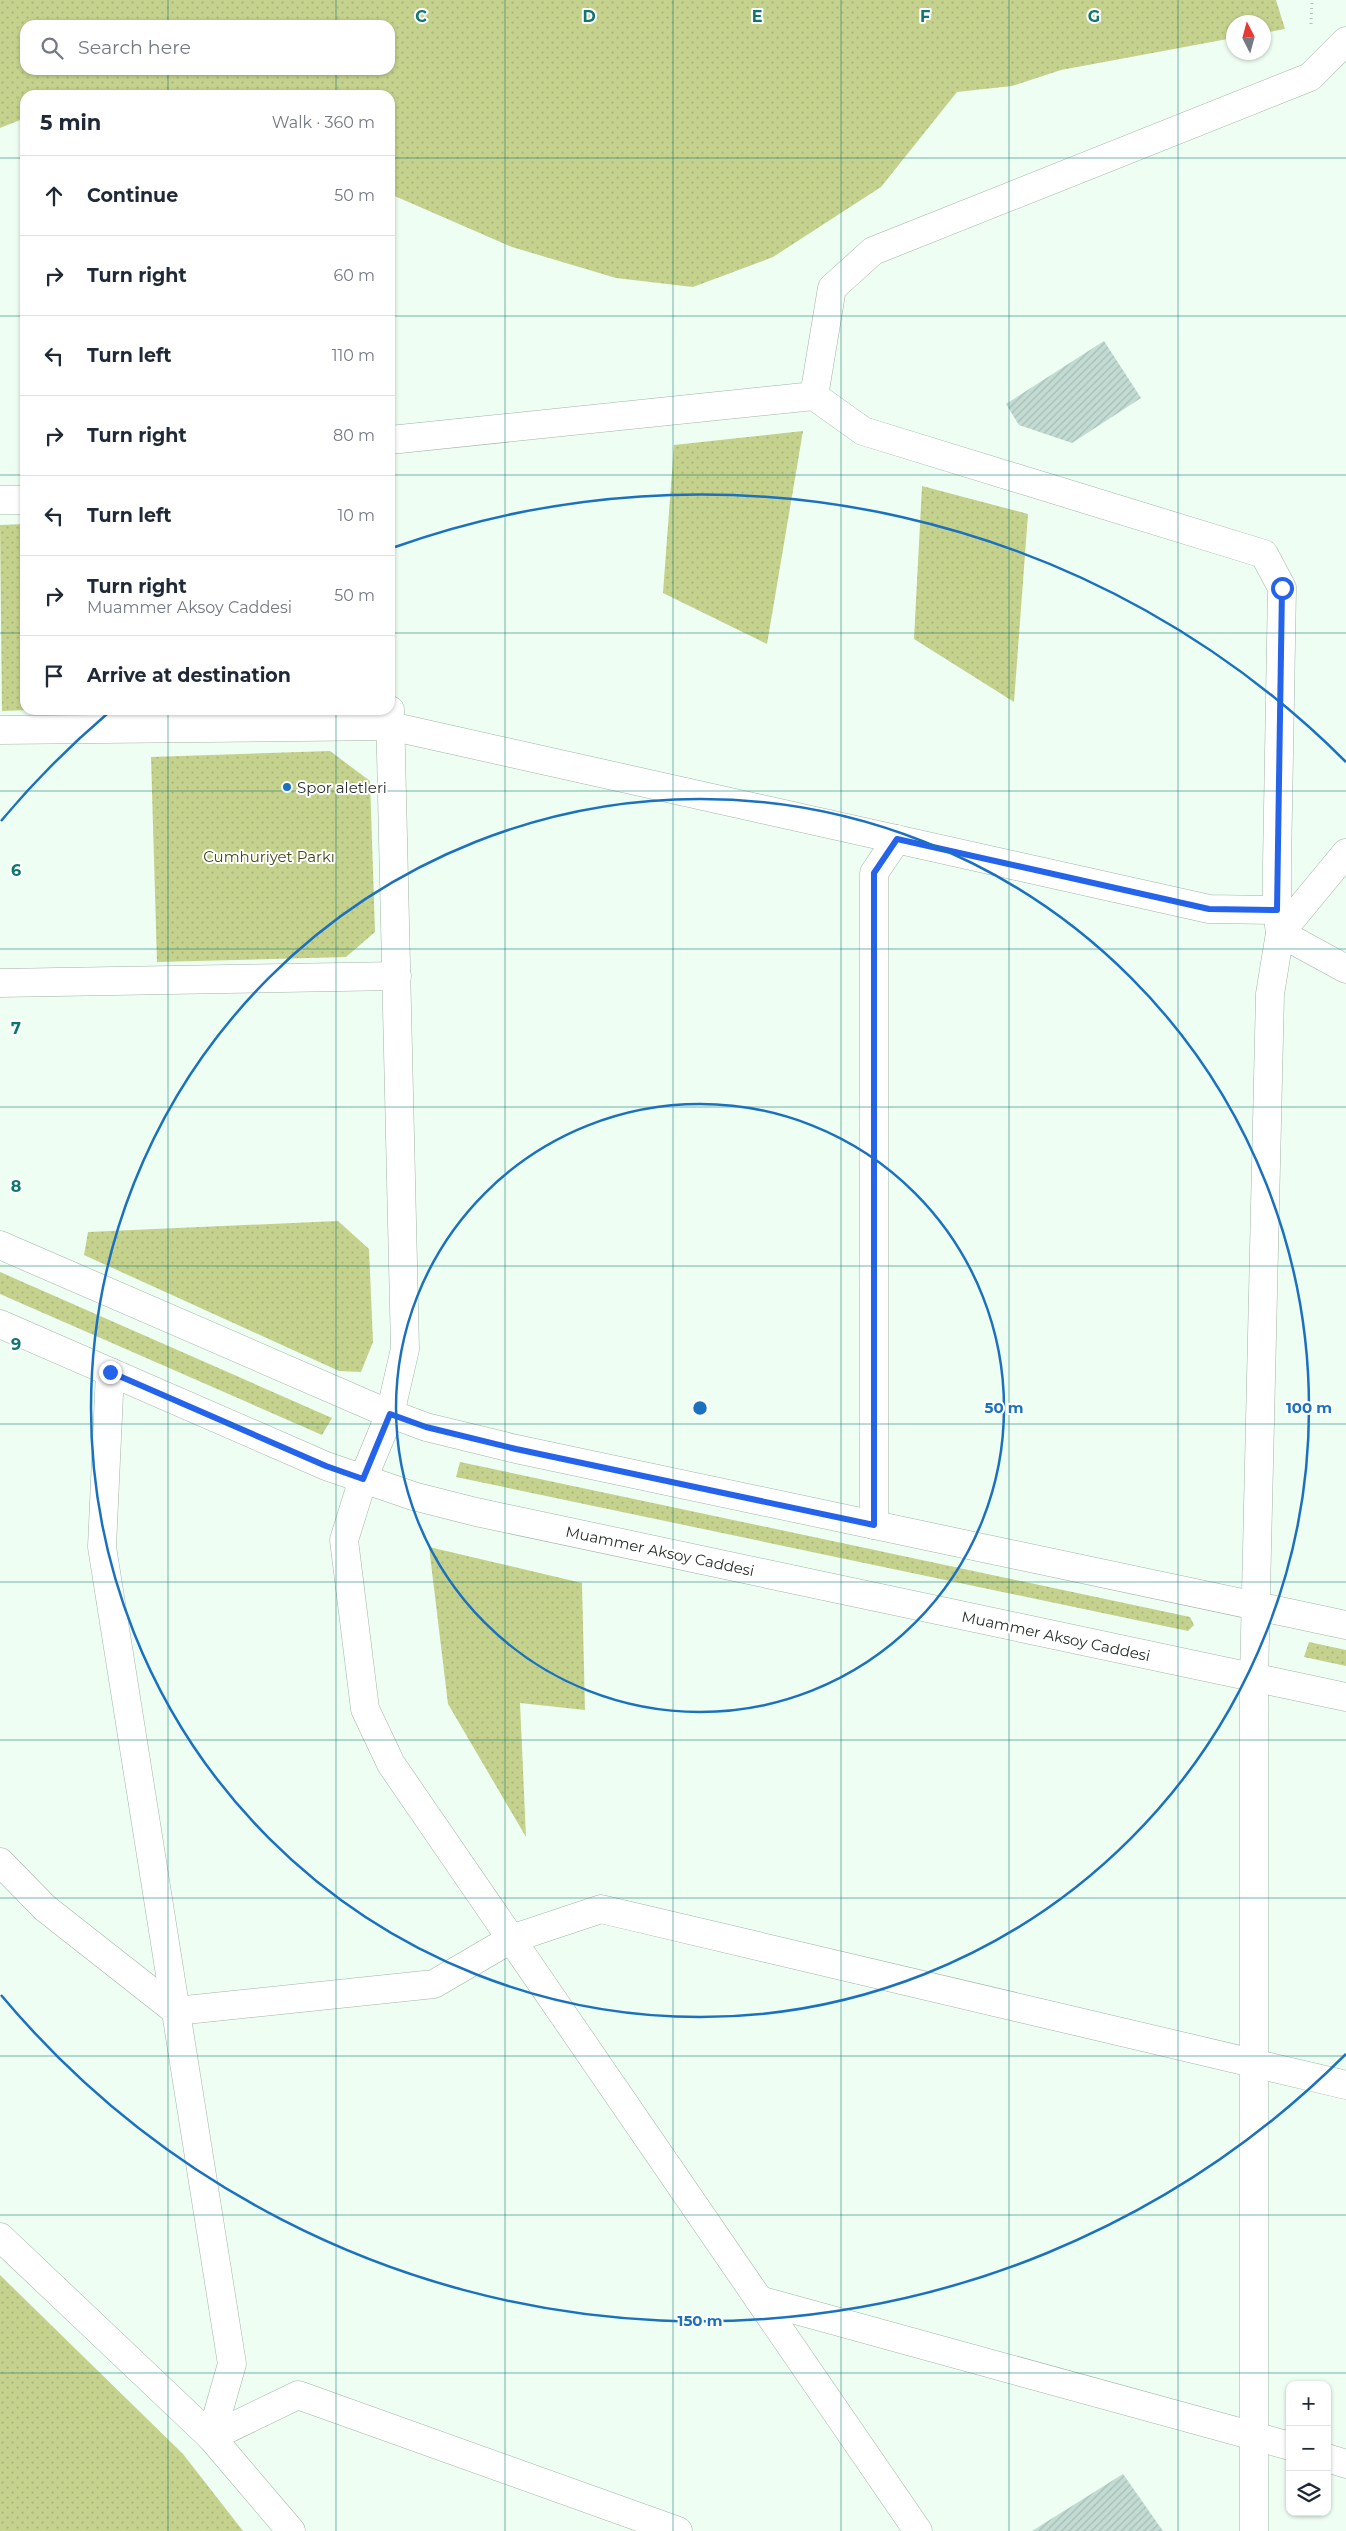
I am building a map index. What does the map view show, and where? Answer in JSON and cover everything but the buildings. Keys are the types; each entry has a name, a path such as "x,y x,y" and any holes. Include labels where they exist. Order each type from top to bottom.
{"street":[{"path":"814,396 832,288 873,251 1310,77 1346,41"},
{"path":"395,439 814,396 863,431 1264,554 1282,588 1279,922 1270,994 1258,1606 1254,1678 1254,2531"},
{"path":"0,500 20,500"},
{"path":"0,730 390,718 897,839 1209,909 1279,922 1346,969"},
{"path":"390,718 405,1349 390,1414 363,1479 344,1540 365,1709 391,1764 918,2531"},
{"path":"874,1525 874,873 897,839"},
{"path":"1279,922 1346,853"},
{"path":"0,983 397,976"},
{"path":"0,1245 390,1414 426,1427 516,1449 1346,1625"},
{"name":"Muammer Aksoy Caddesi","path":"0,1324 326,1466 413,1496 476,1512 1346,1697"},
{"path":"110,1372 102,1547 232,2364 210,2437"},
{"path":"0,1862 45,1908 176,2012 434,1984 511,1939 601,1909 1346,2085"},
{"path":"0,2237 210,2437 291,2531"},
{"path":"759,2300 1286,2445"},
{"path":"210,2437 298,2395 678,2531"},
{"path":"1331,2459 1346,2464"}],"green space":[{"path":"0,0 1276,0 1285,29 1271,32 1271,15 1226,15 1226,39 1061,70 1012,86 957,92 881,187 773,257 693,287 616,278 512,247 395,196 395,90 20,90 20,120 0,128"},
{"path":"803,431 767,644 663,593 674,445"},
{"path":"922,486 1028,514 1014,702 914,639"},
{"path":"20,524 20,710 2,711 0,525"},
{"name":"Cumhuriyet Parkı","path":"330,751 370,781 375,932 346,957 157,962 151,757"},
{"path":"338,1221 369,1249 373,1342 361,1372 339,1371 84,1255 88,1232"},
{"path":"0,1272 332,1418 322,1435 0,1294"},
{"path":"460,1462 1190,1617 1194,1625 1188,1631 456,1477"},
{"path":"429,1547 582,1583 585,1710 520,1703 526,1837 448,1704"},
{"path":"1309,1642 1346,1650 1346,1666 1304,1657"},
{"path":"0,2275 183,2454 243,2531 0,2531"}],"place":[{"name":"Spor aletleri","path":"287,787"}],"route":[{"path":"110,1372 326,1466 363,1479 390,1414 426,1427 516,1449 874,1525 874,873 897,839 1209,909 1277,910 1282,588"}]}
